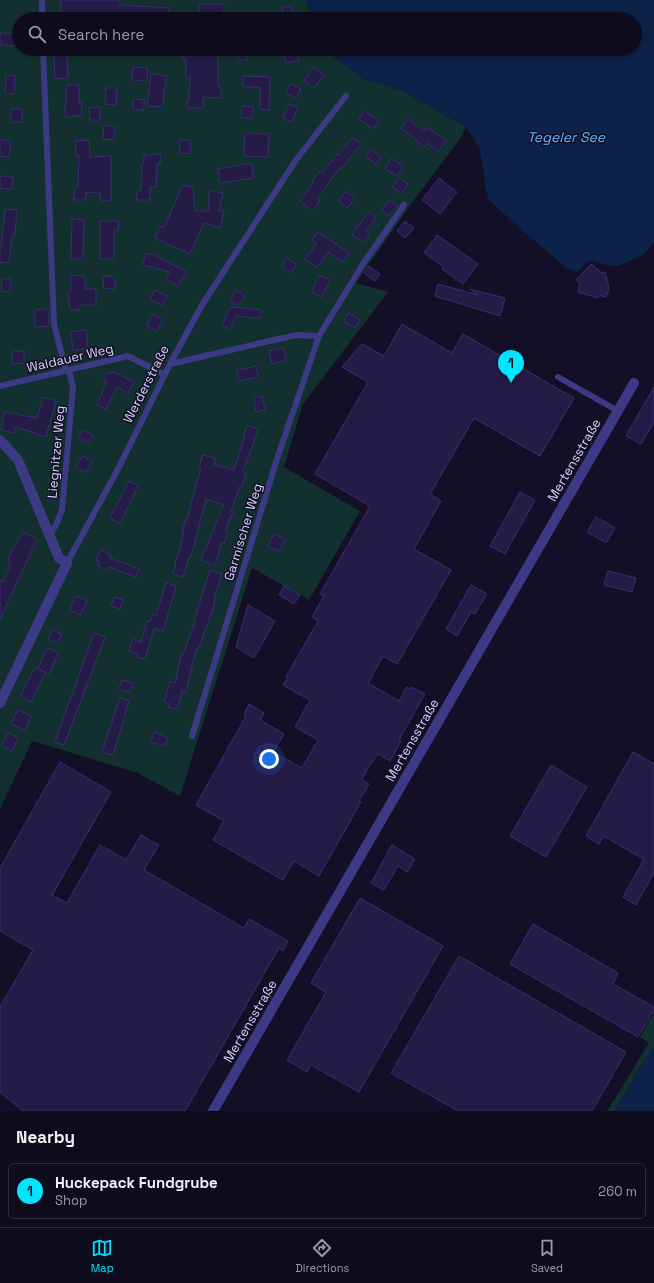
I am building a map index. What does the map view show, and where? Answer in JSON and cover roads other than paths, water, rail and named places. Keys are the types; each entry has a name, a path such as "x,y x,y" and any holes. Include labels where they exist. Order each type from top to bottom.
{"street":[{"name":"Mertensstraße","path":"213,1111 634,383"},
{"path":"0,440 18,460 59,558 67,563"},
{"name":"Werderstraße","path":"0,703 67,563"}],"lane":[{"path":"42,0 42,12"},
{"name":"Liegnitzer Weg","path":"43,56 54,324 72,388 62,510 56,525 50,534"},
{"name":"Werderstraße","path":"67,563 118,469 170,364 202,305 234,253 296,160 346,96"},
{"name":"Garmischer Weg","path":"192,736 276,458 319,336 363,264 404,206"},
{"path":"170,364 296,335 319,336"},
{"name":"Waldauer Weg","path":"0,386 128,356 165,375"},
{"path":"558,377 618,411"}],"water":[{"name":"Tegeler See","path":"306,0 654,0 654,242 644,254 619,266 608,265 590,260 577,272 568,269 489,200 485,187 479,147 466,127 405,91 365,80 332,56 642,56 642,12 310,12"},
{"path":"652,1049 654,1049 654,1111 614,1111"}],"place":[{"name":"Huckepack Fundgrube","path":"511,383"}]}
